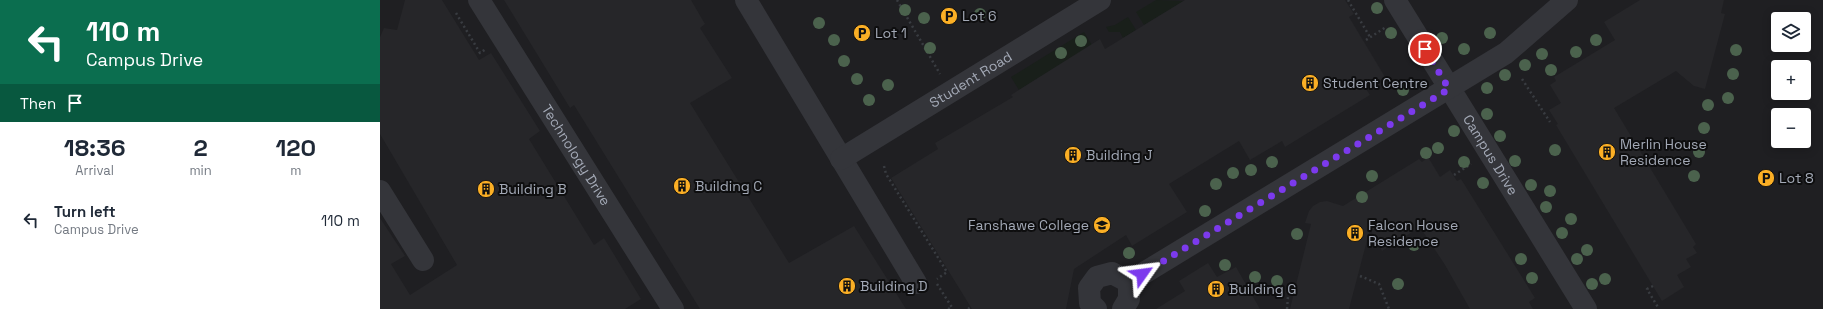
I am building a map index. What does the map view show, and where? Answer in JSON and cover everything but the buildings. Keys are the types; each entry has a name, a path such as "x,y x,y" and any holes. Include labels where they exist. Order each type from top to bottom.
{"lane":[{"name":"Technology Drive","path":"479,0 674,309"},
{"path":"746,0 841,159 925,282"},
{"name":"Student Road","path":"841,159 1100,0"},
{"name":"Campus Drive","path":"1395,0 1586,309"},
{"path":"1129,282 1506,53 1567,0"},
{"path":"380,191 423,260"},
{"path":"1096,309 1090,303 1089,288 1097,277 1112,273 1129,282"},
{"path":"1123,309 1129,299 1129,282"}],"path":[{"path":"897,0 944,80"},
{"path":"1348,0 1370,38"},
{"path":"456,13 480,53 490,46"},
{"path":"1366,40 1387,26"},
{"path":"1522,79 1550,122"},
{"path":"1454,176 1472,164"},
{"path":"884,166 886,174 947,272 925,282"},
{"path":"1360,276 1379,284 1389,309"},
{"path":"1287,309 1290,284"},
{"path":"1653,286 1647,289 1659,309"},
{"path":"948,309 952,307"}],"shaded area":[{"name":"Fanshawe College","path":"380,0 1823,0 1823,309 380,309"},
{"path":"1156,0 1184,1 1144,25 1136,12"},
{"path":"1128,17 1136,30 1123,38 1120,32 1109,32 1106,27 1115,25"},
{"path":"1084,32 1092,45 1019,90 1011,77"}],"place":[{"name":"Lot 6","path":"949,16"},
{"name":"Lot 1","path":"862,33"},
{"name":"Student Centre","path":"1310,83"},
{"name":"Merlin House Residence","path":"1607,152"},
{"name":"Building J","path":"1073,155"},
{"name":"Lot 8","path":"1766,178"},
{"name":"Building C","path":"682,186"},
{"name":"Building B","path":"486,189"},
{"name":"Fanshawe College","path":"1102,225"},
{"name":"Falcon House Residence","path":"1355,233"},
{"name":"Building D","path":"847,286"},
{"name":"Building G","path":"1216,289"}],"route":[{"path":"1142,274 1449,89 1425,49"}]}
